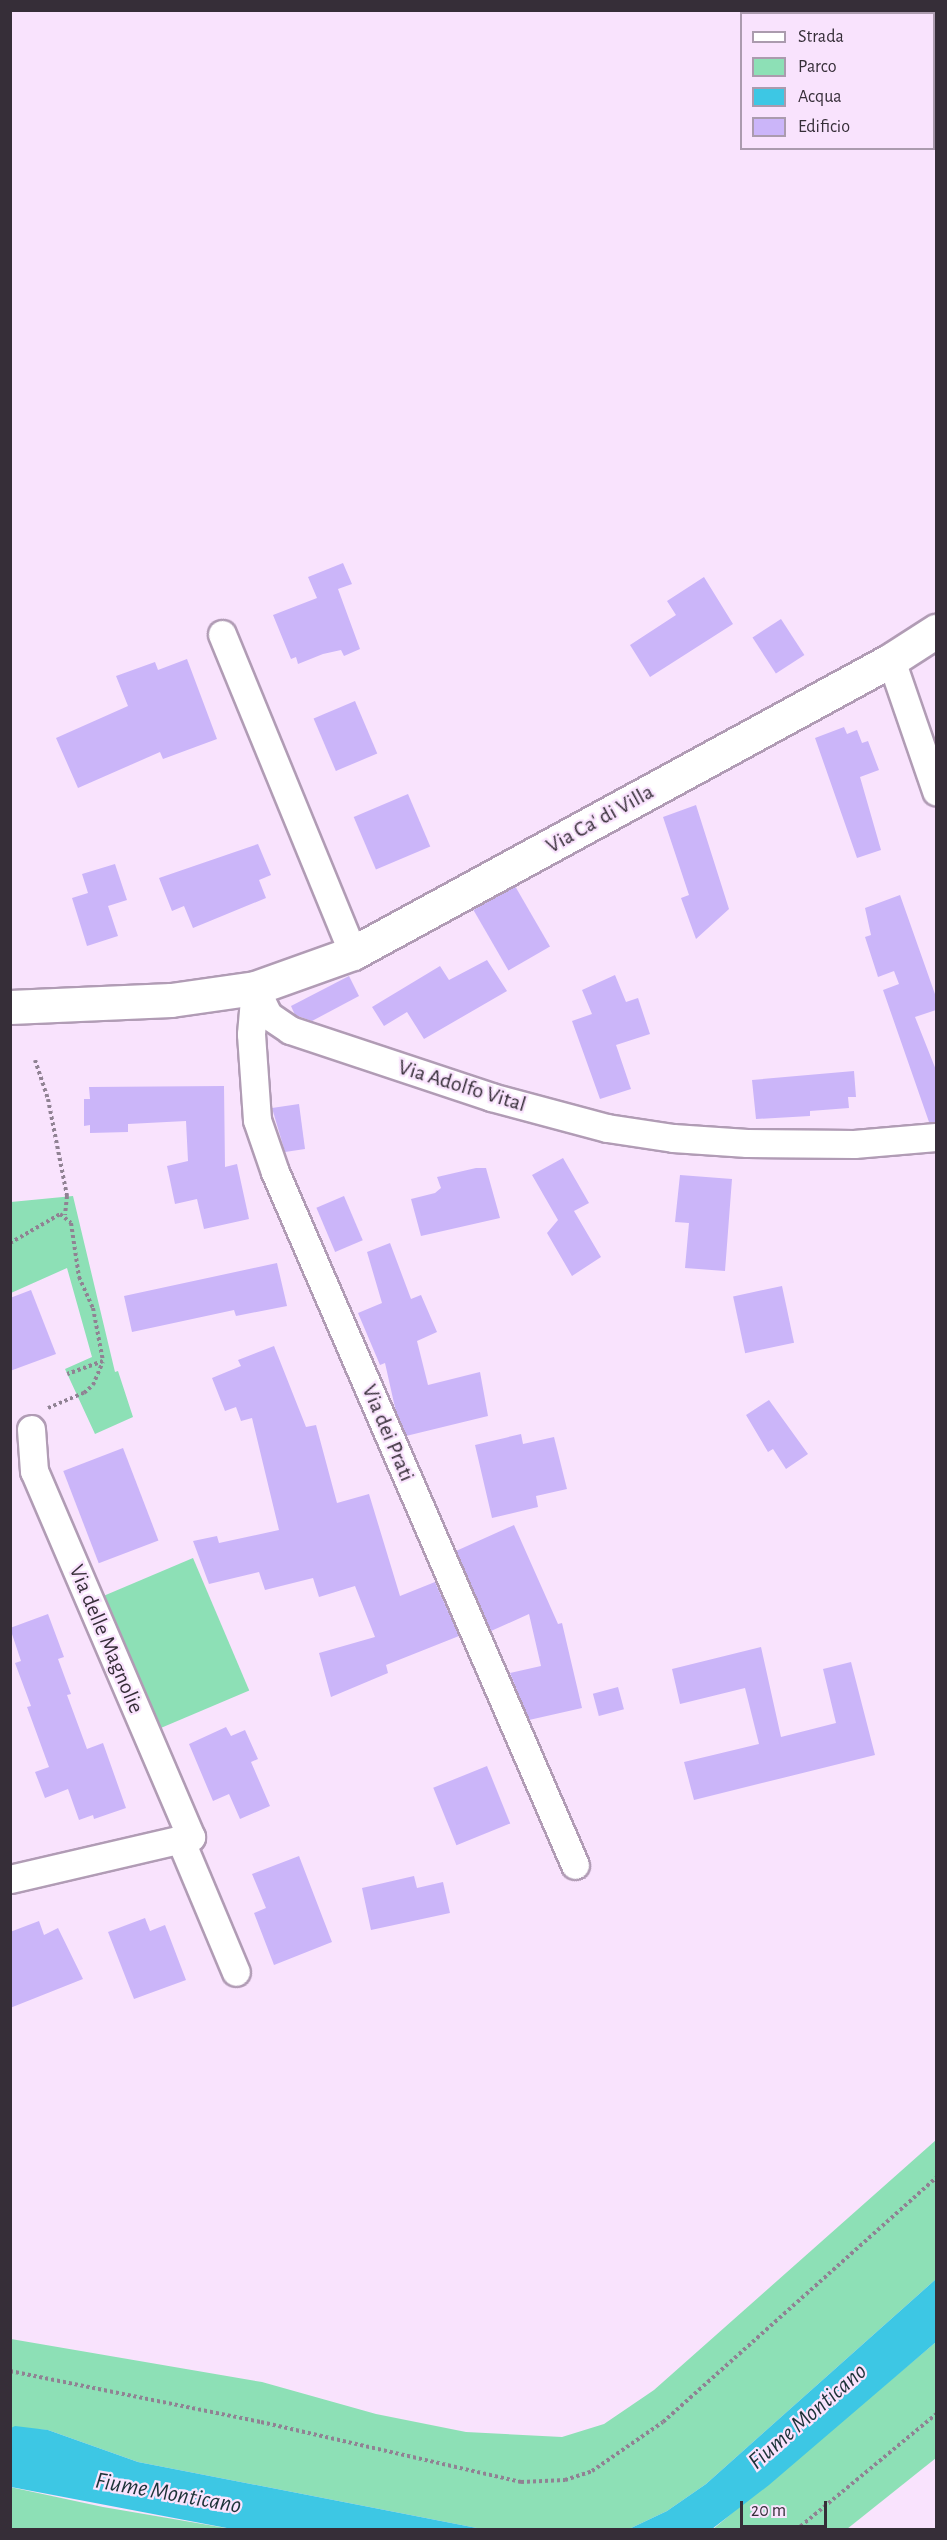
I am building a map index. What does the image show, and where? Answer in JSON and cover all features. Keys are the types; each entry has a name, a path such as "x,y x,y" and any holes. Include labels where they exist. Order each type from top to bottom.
{"street":[{"name":"Via Ca' di Villa","path":"255,988 353,953 891,660 936,632"},
{"path":"222,634 353,953"},
{"path":"891,660 936,792"},
{"path":"10,1007 171,1000 255,988"},
{"name":"Via Adolfo Vital","path":"255,988 268,1015 290,1030 491,1097 607,1128 673,1138 747,1143 854,1144 936,1137"},
{"name":"Via dei Prati","path":"255,988 251,1034 257,1120 274,1172 575,1865"},
{"name":"Via delle Magnolie","path":"31,1428 34,1471 191,1837 180,1839"},
{"path":"10,1879 180,1839 236,1972"}],"path":[{"path":"31,1428 38,1413 93,1385 103,1361 93,1308 79,1277 71,1223 65,1215 67,1196 48,1099 35,1060"},
{"path":"10,1243 57,1215 65,1215"},
{"path":"67,1374 103,1361"},
{"path":"10,2371 261,2422 521,2482 565,2480 592,2471 663,2422 936,2178"},
{"path":"796,2529 936,2414"}],"green space":[{"path":"73,1196 115,1372 118,1371 133,1417 95,1434 65,1369 92,1357 67,1268 11,1293 11,1202"},
{"path":"193,1558 249,1691 159,1729 103,1596"},
{"path":"936,2140 936,2279 706,2484 667,2511 629,2529 482,2529 138,2462 48,2430 11,2428 11,2339 262,2382 376,2414 466,2432 562,2437 604,2424 654,2390"},
{"path":"936,2342 936,2458 847,2529 712,2530"},
{"path":"10,2487 103,2507 232,2529 11,2529"}],"water":[{"name":"Fiume Monticano","path":"936,2279 936,2342 769,2485 712,2529 629,2529 667,2511 706,2484"},
{"name":"Fiume Monticano","path":"15,2426 48,2430 138,2462 482,2529 232,2529 11,2487 11,2428"}],"building":[{"path":"343,563 352,584 338,589 360,649 344,656 341,650 323,654 298,664 296,657 291,659 273,615 317,598 308,577"},
{"path":"704,577 733,624 650,677 630,645 676,615 667,601"},
{"path":"781,619 804,655 776,674 752,638"},
{"path":"187,659 217,739 163,759 160,752 78,788 56,738 128,706 116,676 155,662 158,670"},
{"path":"355,701 377,753 336,771 314,719"},
{"path":"844,727 847,734 857,730 862,743 868,741 879,770 860,777 881,850 857,858 815,738"},
{"path":"408,794 430,846 376,870 354,817"},
{"path":"696,805 729,909 696,939 681,898 689,895 663,817"},
{"path":"258,844 271,875 259,880 266,898 193,928 184,906 172,911 159,878"},
{"path":"115,864 127,900 108,906 118,936 87,946 72,898 88,893 82,874"},
{"path":"515,886 550,947 508,971 473,910"},
{"path":"900,895 936,997 936,1010 915,1017 936,1070 936,1122 929,1122 883,990 899,984 894,971 878,977 865,937 871,935 865,908"},
{"path":"487,960 507,991 424,1039 407,1012 384,1026 372,1007 440,966 449,980"},
{"path":"615,975 626,1002 638,998 650,1034 616,1045 631,1089 600,1099 572,1021 592,1014 582,990"},
{"path":"349,976 359,996 312,1021 295,1015 291,1006"},
{"path":"854,1071 856,1097 848,1097 849,1108 810,1111 810,1116 756,1119 752,1080"},
{"path":"224,1086 225,1167 237,1164 249,1219 204,1229 197,1199 175,1204 167,1166 188,1161 186,1121 128,1124 128,1132 90,1133 90,1125 84,1126 84,1099 90,1099 89,1087"},
{"path":"299,1104 305,1149 285,1152 272,1108"},
{"path":"563,1158 589,1203 574,1211 601,1257 572,1276 547,1233 558,1220 532,1175"},
{"path":"476,1168 486,1168 500,1218 421,1236 411,1199 435,1193 441,1188 437,1177"},
{"path":"680,1175 732,1179 725,1271 685,1268 689,1223 675,1222"},
{"path":"344,1196 363,1240 335,1252 316,1208"},
{"path":"390,1243 411,1299 421,1295 437,1332 417,1341 428,1385 480,1372 488,1416 406,1436 396,1412 385,1363 380,1365 358,1313 382,1303 367,1252"},
{"path":"277,1263 287,1306 236,1316 234,1310 132,1332 124,1296"},
{"path":"782,1286 794,1343 745,1353 733,1296"},
{"path":"31,1290 56,1354 10,1371 10,1298"},
{"path":"274,1346 306,1427 316,1425 337,1503 369,1494 400,1596 435,1582 459,1636 386,1665 388,1673 331,1697 319,1653 375,1637 355,1586 319,1597 313,1578 265,1590 259,1572 209,1584 193,1541 217,1536 219,1543 279,1530 252,1418 241,1421 236,1407 225,1411 212,1378 241,1366 238,1360"},
{"path":"769,1400 808,1454 786,1469 773,1449 768,1452 746,1415"},
{"path":"521,1434 523,1444 554,1437 567,1489 536,1496 538,1507 492,1518 475,1445"},
{"path":"123,1448 158,1540 99,1563 63,1471"},
{"path":"514,1525 558,1624 562,1623 582,1708 529,1720 510,1673 541,1666 529,1614 491,1631 456,1551"},
{"path":"48,1614 64,1657 58,1659 71,1694 67,1695 87,1749 103,1743 126,1808 94,1819 93,1815 79,1820 68,1789 45,1798 35,1772 49,1767 27,1707 31,1706 15,1663 21,1661 10,1628"},
{"path":"761,1647 781,1737 836,1723 823,1669 851,1662 875,1755 694,1800 684,1762 759,1744 745,1688 680,1704 672,1669"},
{"path":"618,1687 624,1709 599,1716 593,1694"},
{"path":"226,1727 231,1736 245,1730 258,1759 251,1762 270,1806 240,1819 229,1794 213,1801 189,1744"},
{"path":"487,1766 510,1823 456,1845 433,1788"},
{"path":"299,1856 332,1942 274,1965 254,1913 266,1908 252,1874"},
{"path":"414,1876 417,1888 443,1882 450,1913 371,1930 362,1888"},
{"path":"145,1918 150,1931 165,1925 186,1980 134,1999 108,1932"},
{"path":"39,1921 44,1935 58,1928 83,1979 10,2008 10,1932"}]}
